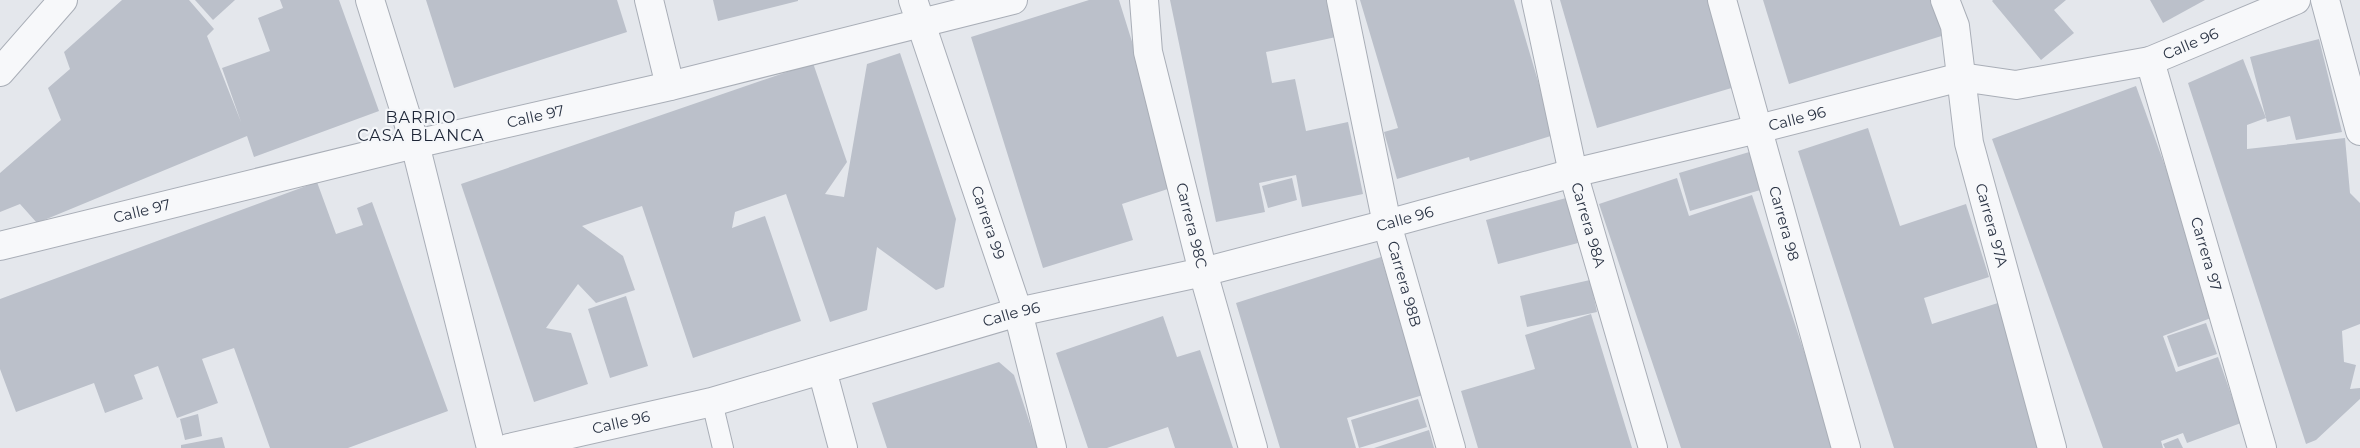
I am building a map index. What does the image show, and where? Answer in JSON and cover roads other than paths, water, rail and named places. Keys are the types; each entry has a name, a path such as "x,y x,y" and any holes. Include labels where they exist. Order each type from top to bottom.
{"street":[{"path":"0,72 63,0"},
{"path":"370,0 415,144 491,448"},
{"path":"648,0 670,86"},
{"name":"Calle 97","path":"0,246 415,144 670,86 916,12 1013,0"},
{"name":"Carrera 98C","path":"1144,0 1148,52 1203,272 1254,448"},
{"name":"Carrera 98B","path":"1341,0 1387,224 1451,448"},
{"name":"Carrera 98A","path":"1536,0 1573,173 1653,448"},
{"name":"Carrera 98","path":"1722,0 1846,448"},
{"name":"Carrera 97A","path":"1945,0 1955,26 1969,143 2052,448"},
{"name":"Calle 96","path":"509,448 712,402 1018,312 1203,272 1573,173 1758,130 1961,77 2016,85 2150,61 2296,0"},
{"path":"2325,0 2360,131"},
{"name":"Carrera 99","path":"916,12 1018,312 1052,448"},
{"name":"Carrera 97","path":"2150,61 2262,448"},
{"path":"822,370 843,448"}],"lane":[{"path":"712,402 723,448"}],"district":[{"name":"BARRIO CASA BLANCA","path":"421,126"}]}
